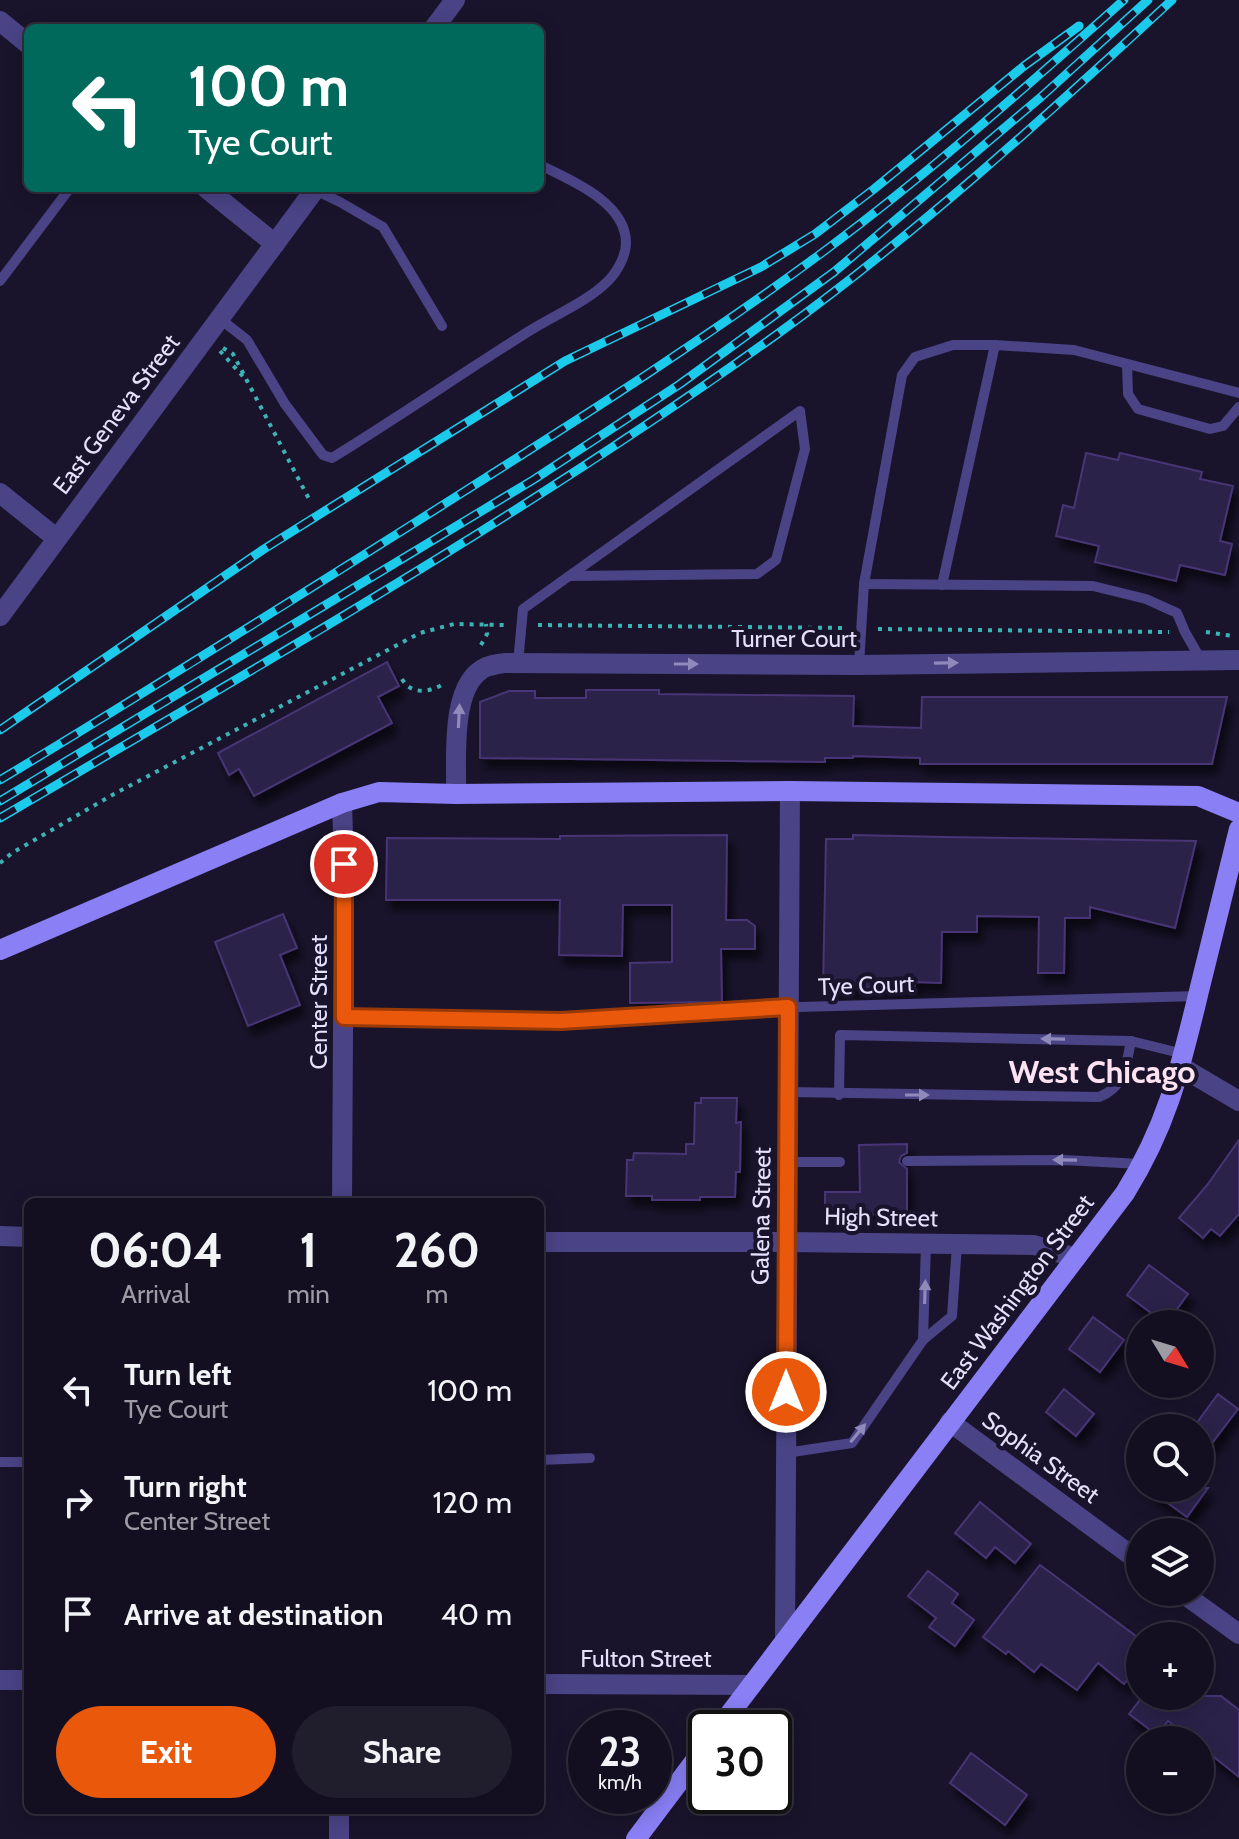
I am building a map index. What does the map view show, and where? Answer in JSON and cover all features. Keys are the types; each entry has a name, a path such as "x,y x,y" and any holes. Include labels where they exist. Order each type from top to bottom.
{"street":[{"path":"437,24 455,0"},
{"path":"0,21 24,41"},
{"path":"211,192 275,244"},
{"name":"East Geneva Street","path":"0,616 313,192"},
{"path":"0,493 56,538"},
{"name":"Turner Court","path":"456,794 460,701 469,681 484,668 504,663 859,665 1239,660"},
{"path":"0,950 342,803 379,792 790,791 1198,796 1239,813"},
{"name":"Galena Street","path":"785,1641 790,791"},
{"name":"Center Street","path":"342,803 342,1198"},
{"name":"East Washington Street","path":"733,1710 1125,1193 1143,1164 1166,1116 1183,1061 1239,829"},
{"path":"1183,1061 1239,1101"},
{"path":"0,1236 24,1237"},
{"name":"High Street","path":"544,1242 1034,1245 1076,1258"},
{"name":"Sophia Street","path":"950,1422 1126,1552"},
{"path":"1200,1606 1239,1634"},
{"path":"0,1680 24,1680"},
{"name":"Fulton Street","path":"544,1684 752,1685"},
{"path":"636,1839 688,1770"},
{"path":"339,1814 339,1839"}],"lane":[{"path":"219,318 247,340 285,404 323,455 332,458 596,291 610,278 622,261 626,243 622,224 607,206 582,186 544,167"},
{"path":"0,281 67,192"},
{"path":"320,192 383,227 442,326"},
{"path":"0,258 10,267"},
{"path":"859,665 864,584 902,375 915,357 953,345 1074,350 1239,393"},
{"path":"942,585 995,345"},
{"path":"1127,364 1128,394 1138,409 1210,429 1223,426 1239,407"},
{"path":"518,663 523,609 800,411 805,449 776,560 757,574 570,576"},
{"path":"864,584 1093,586 1146,599 1177,613 1201,660"},
{"name":"Tye Court","path":"344,1017 561,1021 788,1007 1198,996"},
{"path":"839,1095 840,1035 1131,1041 1183,1061"},
{"path":"789,1092 1099,1097 1122,1080 1131,1041"},
{"path":"907,1161 1064,1160 1143,1164"},
{"path":"787,1162 840,1162"},
{"path":"923,1340 926,1244"},
{"path":"786,1453 852,1443 923,1340 952,1316 957,1244"},
{"path":"544,1460 590,1458"},
{"path":"0,1462 24,1462"}],"path":[{"path":"206,336 248,382 309,499"}],"building":[{"path":"1086,453 1118,460 1120,453 1202,472 1200,479 1233,486 1220,541 1232,544 1225,575 1180,565 1176,581 1095,562 1099,546 1056,536 1063,505 1074,508"},
{"path":"387,662 399,686 378,697 392,723 254,796 239,769 229,775 218,753"},
{"path":"586,690 854,696 853,726 921,728 922,697 1227,697 1212,764 920,764 920,758 853,756 825,758 825,762 480,758 480,702 509,691 535,691 535,698 586,698"},
{"path":"727,835 726,920 747,920 755,926 755,949 721,949 722,1002 630,1003 630,963 672,962 672,905 623,905 622,956 559,955 560,900 386,900 387,838 560,839 560,836"},
{"path":"853,835 1196,841 1175,928 1090,907 1090,918 1065,918 1064,973 1038,973 1039,917 977,916 977,932 942,932 941,983 915,982 915,987 823,988 826,839 853,839"},
{"path":"283,914 297,948 280,955 300,1005 248,1026 215,942"},
{"path":"701,1098 737,1098 736,1123 741,1122 740,1172 736,1172 735,1197 652,1200 652,1196 626,1196 627,1160 633,1160 634,1153 686,1154 686,1144 694,1144 695,1103 701,1103"},
{"path":"1239,1140 1239,1214 1220,1236 1211,1229 1203,1238 1179,1218"},
{"path":"907,1144 907,1153 901,1156 899,1162 907,1169 907,1214 825,1215 825,1192 860,1192 859,1145"},
{"path":"1149,1265 1188,1294 1176,1310 1147,1310 1127,1295"},
{"path":"1093,1317 1124,1340 1100,1372 1069,1349"},
{"path":"1064,1389 1094,1414 1076,1436 1046,1412"},
{"path":"1218,1394 1238,1409 1214,1441 1214,1414 1203,1414"},
{"path":"980,1502 1031,1544 1015,1563 995,1547 986,1558 955,1533"},
{"path":"1166,1502 1198,1502 1187,1517"},
{"path":"1040,1565 1126,1629 1126,1682 1124,1684 1098,1663 1077,1690 1041,1664 1034,1672 1008,1651 1006,1654 983,1637"},
{"path":"928,1571 958,1594 952,1603 974,1620 955,1646 929,1627 936,1618 908,1596"},
{"path":"1214,1696 1221,1696 1239,1710 1239,1777 1214,1757 1214,1726 1174,1726 1168,1721 1164,1726 1145,1726 1129,1714 1132,1710 1214,1710"},
{"path":"971,1753 1027,1795 1005,1825 950,1783"}],"railway":[{"path":"0,780 416,522 723,323 901,192 1124,0"},
{"path":"0,801 533,480 680,384 834,272 1041,97 1148,0"},
{"path":"0,818 394,585 683,400 776,335 879,256 1028,131 1172,0"},
{"path":"0,730 264,549 565,361 761,267 815,234 1024,66 1079,26"}],"district":[{"name":"West Chicago","path":"1102,1071"}],"route":[{"path":"344,864 344,1017 561,1021 788,1007 786,1392"}]}
